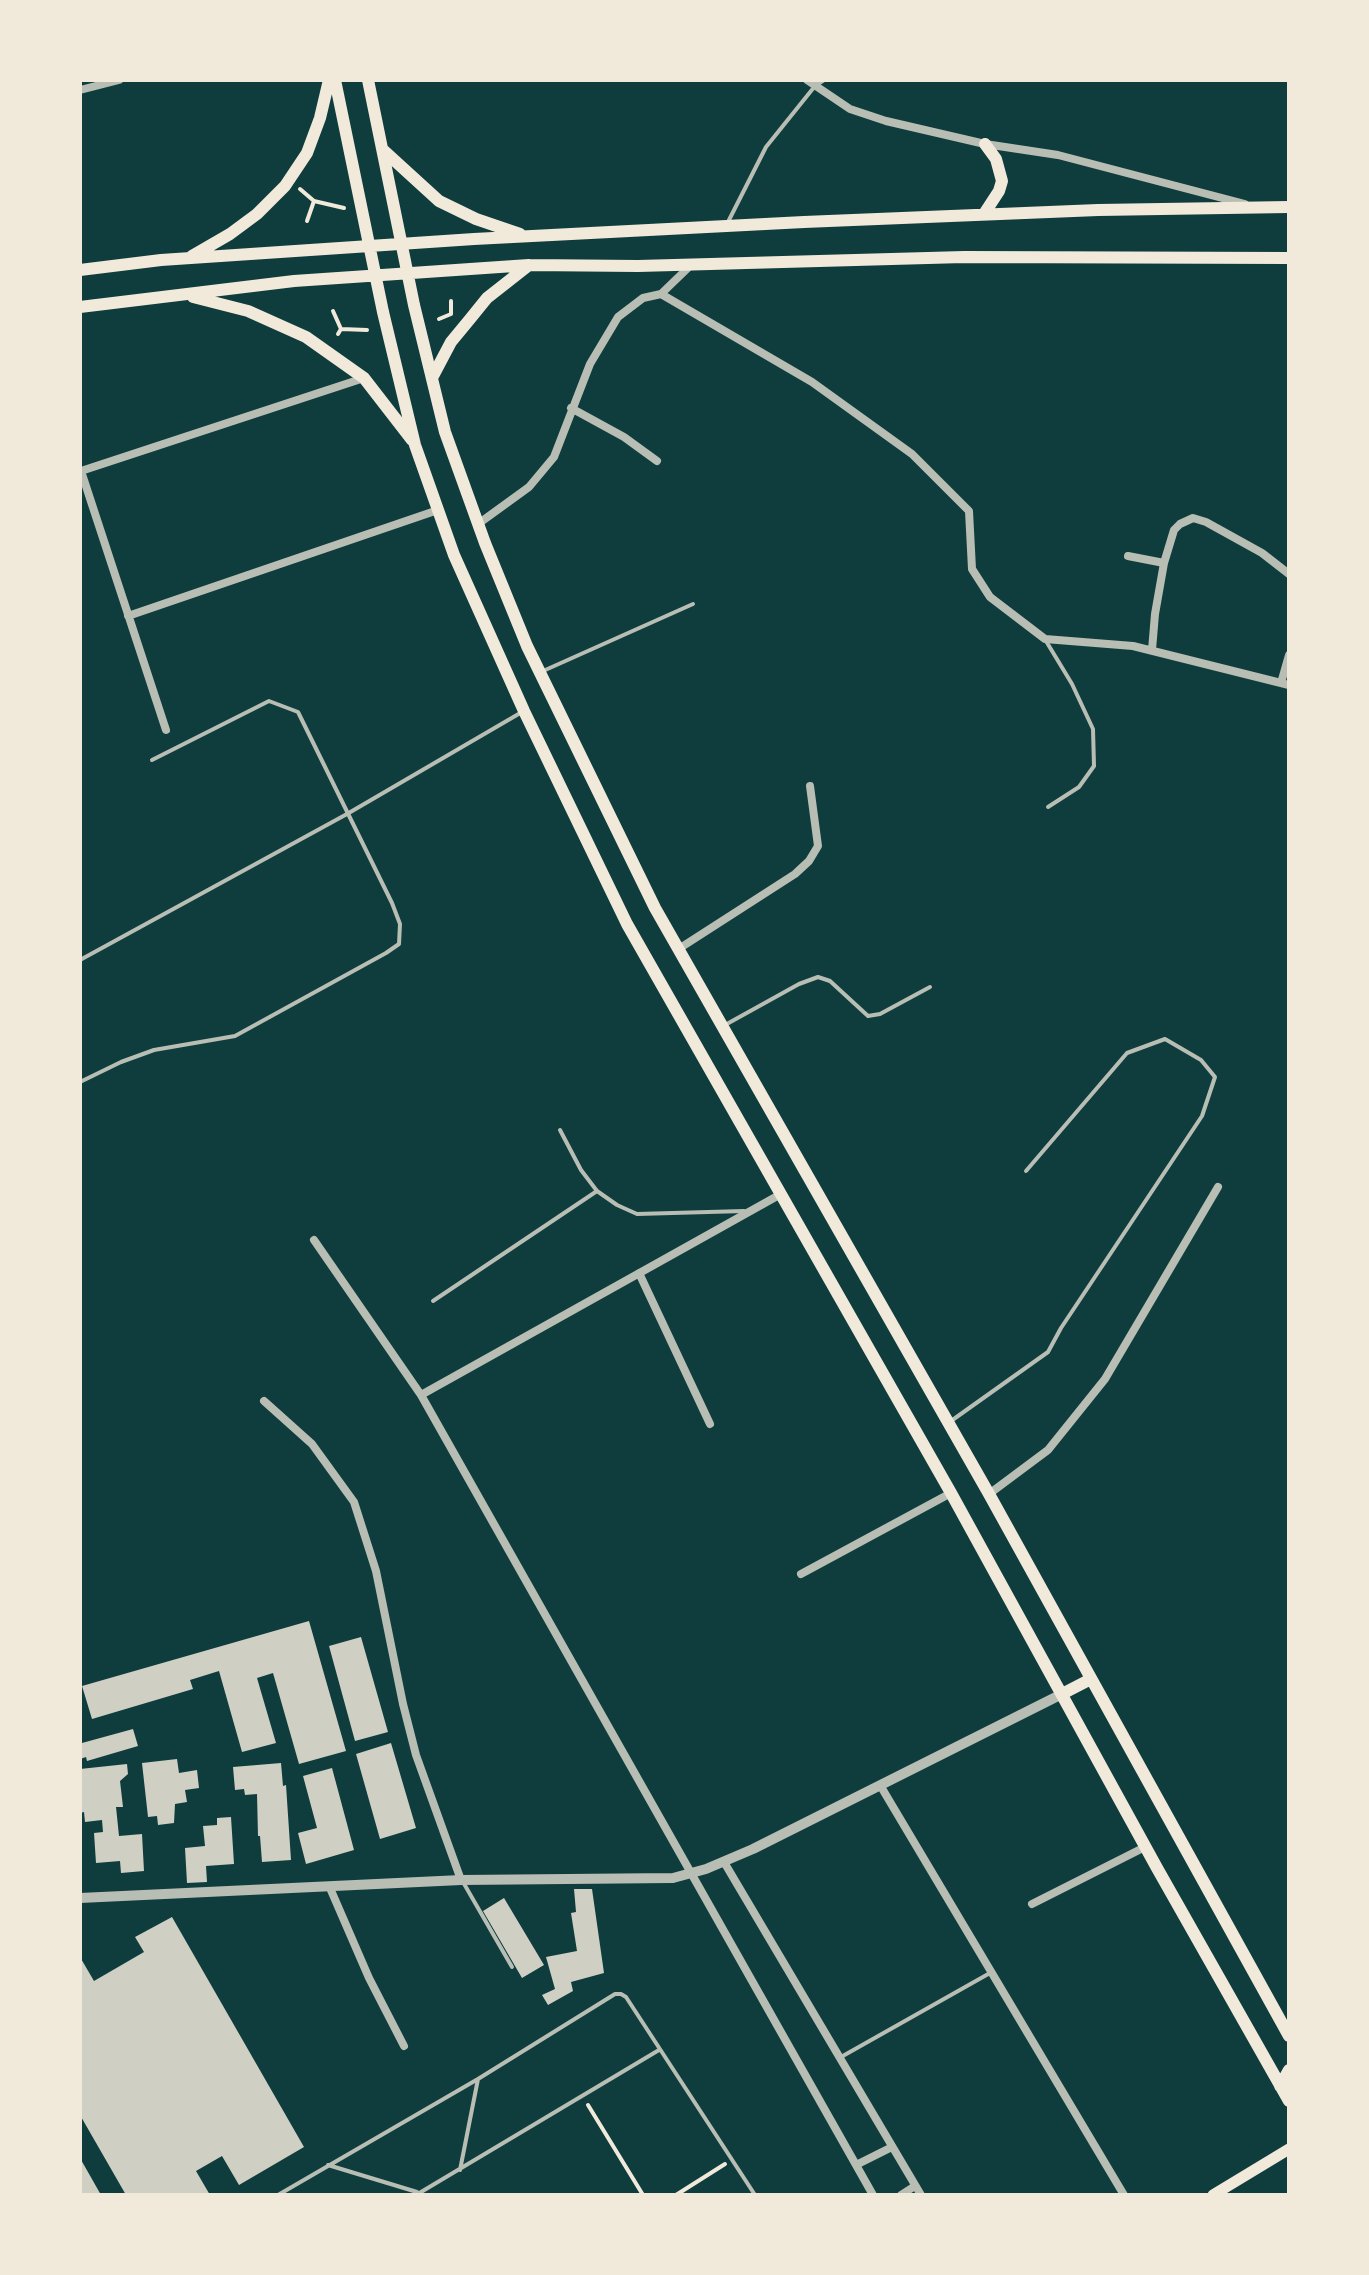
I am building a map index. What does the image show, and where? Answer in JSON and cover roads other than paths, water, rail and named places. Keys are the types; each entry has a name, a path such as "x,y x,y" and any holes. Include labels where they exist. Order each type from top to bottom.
{"main road":[{"path":"187,259 257,214 285,186 307,153 329,80"},
{"path":"335,80 375,275 415,445 454,555 524,711 627,924 951,1493 1145,1847 1289,2101"},
{"path":"368,80 445,432 478,524 541,672 655,908 989,1494 1289,2036"},
{"path":"984,214 1002,181 996,159 985,144"},
{"path":"382,149 439,201 476,219 527,237"},
{"path":"80,270 187,259 527,237 984,214 1289,207"},
{"path":"80,307 294,281 529,265 964,257 1289,258"},
{"path":"432,378 451,342 487,298 529,265"},
{"path":"186,295 248,311 306,337 364,378 415,445"},
{"path":"1062,1694 1091,1679"},
{"path":"1280,2086 1289,2070"},
{"path":"1213,2195 1289,2149"}],"street":[{"path":"80,90 119,80"},
{"path":"807,80 850,109 886,121 985,144 1058,155 1256,207"},
{"path":"478,524 529,487 554,457 590,364 618,317 643,298 661,294 692,264"},
{"path":"661,294 812,382 912,454 969,511 972,569 990,597 1045,639 1133,646 1285,684 1289,655"},
{"path":"166,730 81,471 364,378"},
{"path":"571,408 624,437 657,461"},
{"path":"128,616 438,510"},
{"path":"1152,650 1164,563 1174,530 1186,520 1193,518 1206,522 1262,553 1289,574"},
{"path":"1128,556 1164,563"},
{"path":"680,948 795,874 809,861 818,846 810,786"},
{"path":"989,1494 1048,1450 1105,1379 1218,1187"},
{"path":"421,1395 781,1194"},
{"path":"314,1240 421,1395 873,2195"},
{"path":"639,1273 710,1424"},
{"path":"264,1401 312,1444 354,1502 376,1571 412,1743 461,1880"},
{"path":"801,1574 951,1493"},
{"path":"80,1898 461,1880 673,1878 724,1862 1062,1694"},
{"path":"880,1785 1124,2195"},
{"path":"1032,1904 1145,1847"},
{"path":"724,1862 921,2195"},
{"path":"330,1888 369,1978 404,2046"},
{"path":"856,2165 892,2147"},
{"path":"901,2195 915,2186"}],"lane":[{"path":"726,227 766,147 815,86 824,80"},
{"path":"541,672 693,604"},
{"path":"1045,639 1072,684 1093,729 1094,766 1079,787 1048,807"},
{"path":"80,1082 154,1050 235,1036 399,944 400,924 392,903 298,712 269,701 152,760"},
{"path":"80,960 347,814 524,711"},
{"path":"723,1026 799,984 818,977 830,981 868,1016 880,1014 930,987"},
{"path":"948,1423 1048,1352 1202,1116 1215,1077 1201,1060 1165,1039 1127,1053 1026,1171"},
{"path":"560,1130 581,1170 597,1191 637,1214 750,1211"},
{"path":"433,1301 597,1191"},
{"path":"461,1880 512,1967"},
{"path":"840,2057 992,1972"},
{"path":"278,2195 478,2079 615,1994 621,1994 626,1997 755,2195"},
{"path":"328,2165 417,2194 659,2050"},
{"path":"460,2170 478,2079"}]}
